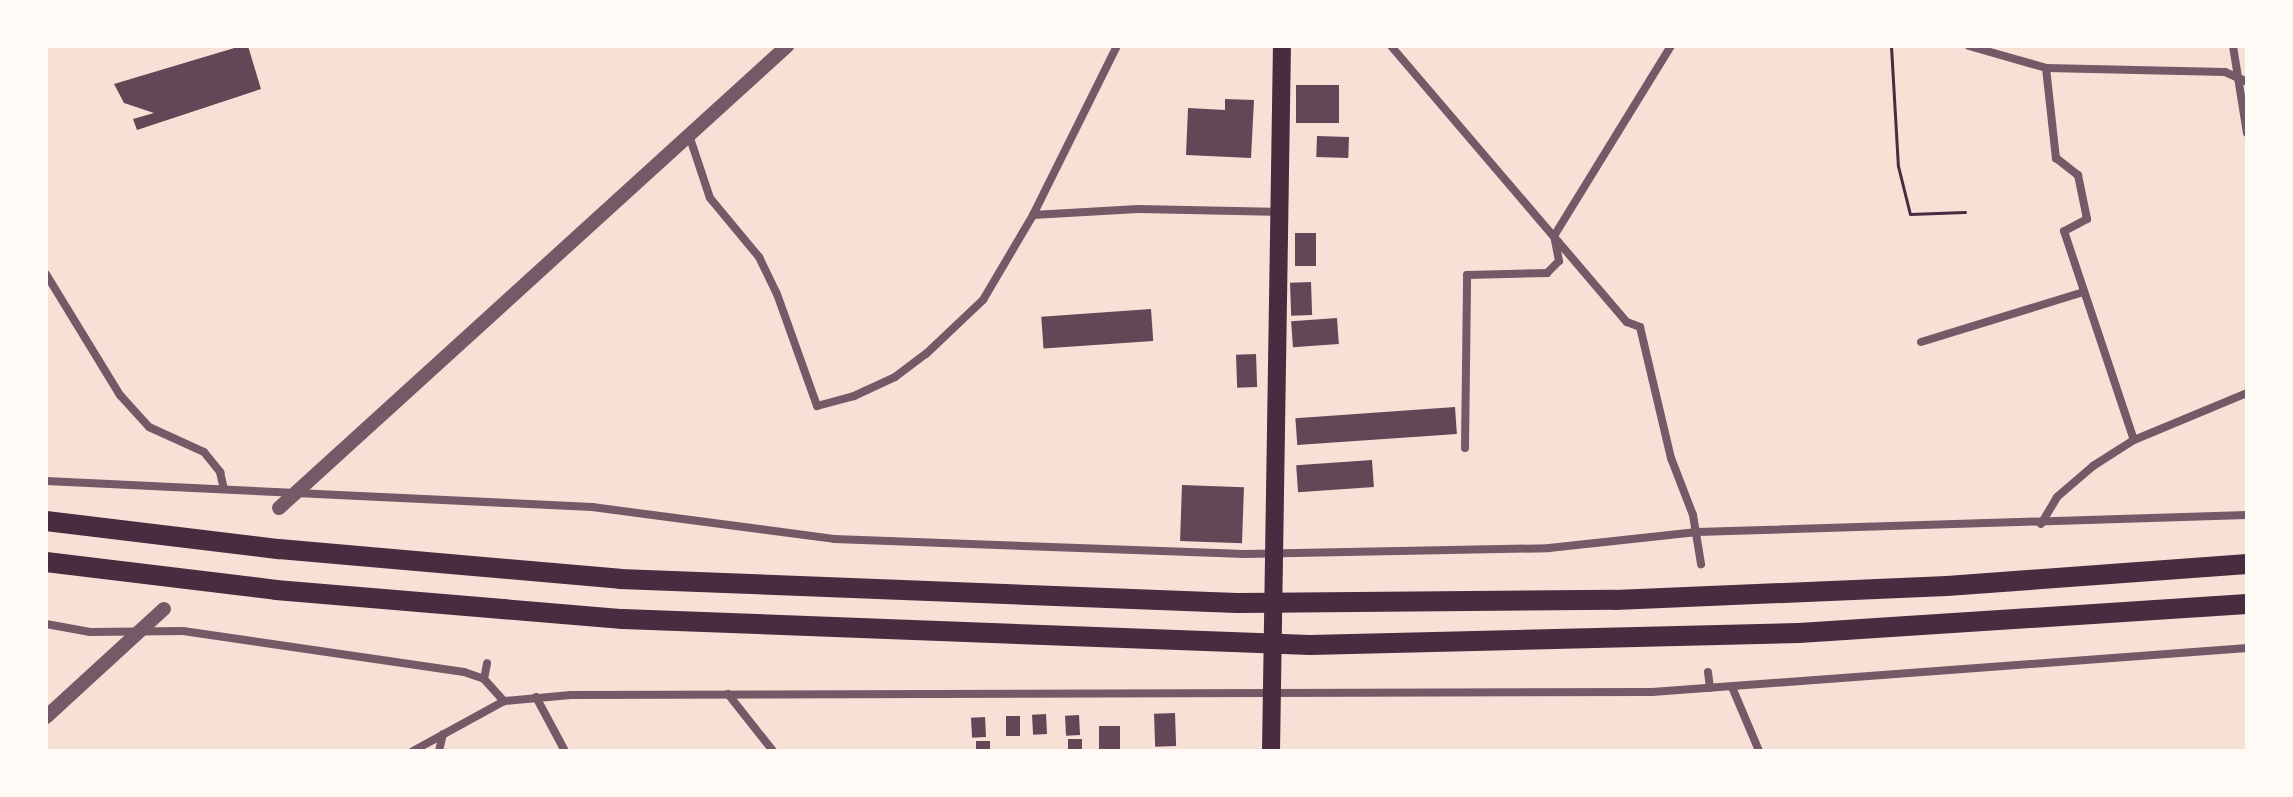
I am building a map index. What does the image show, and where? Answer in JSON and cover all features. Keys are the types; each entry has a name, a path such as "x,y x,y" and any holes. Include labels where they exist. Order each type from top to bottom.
{"highway":[{"path":"46,521 279,549 620,579 1237,603 1790,594 2247,564"},
{"path":"46,562 276,590 623,619 1310,645 1799,633 2247,604"}],"main road":[{"path":"1271,751 1282,46"}],"street":[{"path":"279,508 787,46"},
{"path":"689,135 710,198 759,257 777,294 817,406 854,396 926,354 983,300 1033,215 1117,46"},
{"path":"1391,46 1627,322 1640,327 1671,458 1697,532 1701,564"},
{"path":"1465,448 1467,275 1547,273 1559,261 1554,236 1671,46"},
{"path":"1969,46 2046,68 2225,72 2244,81"},
{"path":"2233,46 2244,81 2247,133"},
{"path":"2046,68 2056,158 2078,175 2087,219 2064,231 2134,440"},
{"path":"1033,215 1138,209 1280,212"},
{"path":"46,274 120,395 149,427 204,452 220,472 224,489"},
{"path":"1921,342 2084,292"},
{"path":"2041,524 2057,497 2134,440 2247,393"},
{"path":"46,481 298,492 509,507 592,507 834,539 1273,553 1549,548 1697,532 2041,524 2247,515"},
{"path":"46,717 164,609"},
{"path":"46,624 138,633 183,631 309,648 484,679 504,701"},
{"path":"413,751 504,701 536,697 1710,688 2247,648"},
{"path":"484,679 487,663"},
{"path":"1708,672 1710,688"},
{"path":"1732,687 1759,751"},
{"path":"728,694 773,751"},
{"path":"536,697 565,751"},
{"path":"439,751 443,734"}],"path":[{"path":"1891,46 1898,166 1910,214 1965,212"}],"building":[{"path":"248,46 261,89 137,130 133,119 154,113 124,103 114,84"},
{"path":"1296,85 1339,85 1339,123 1296,123"},
{"path":"1225,99 1254,100 1251,158 1186,155 1188,108 1225,110"},
{"path":"1317,136 1349,137 1348,158 1316,157"},
{"path":"1295,233 1316,233 1316,266 1295,266"},
{"path":"1311,282 1312,315 1291,316 1290,283"},
{"path":"1151,309 1153,341 1044,349 1041,317"},
{"path":"1337,318 1339,344 1293,347 1291,321"},
{"path":"1256,354 1257,387 1237,388 1236,355"},
{"path":"1455,407 1457,434 1297,445 1295,418"},
{"path":"1372,460 1374,487 1298,492 1296,465"},
{"path":"1182,485 1244,487 1242,543 1180,541"},
{"path":"1175,713 1176,746 1155,747 1154,714"},
{"path":"1046,714 1047,734 1033,735 1032,715"},
{"path":"1079,715 1080,735 1066,736 1065,716"},
{"path":"1006,716 1020,716 1020,736 1006,736"},
{"path":"985,717 986,737 972,738 971,718"},
{"path":"1099,726 1120,726 1120,751 1099,751"},
{"path":"1068,739 1082,739 1082,751 1068,751"},
{"path":"976,741 990,741 990,751 976,751"}]}
